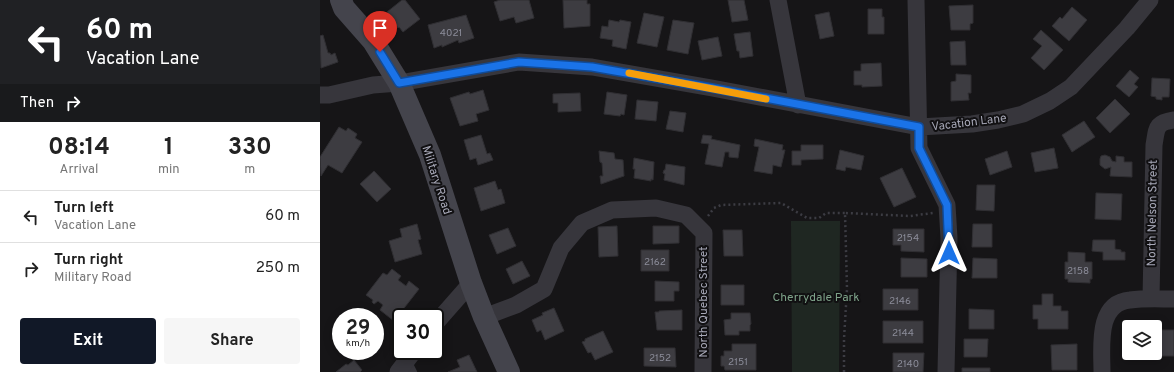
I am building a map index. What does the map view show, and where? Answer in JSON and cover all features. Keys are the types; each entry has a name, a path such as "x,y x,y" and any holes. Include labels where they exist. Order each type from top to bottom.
{"main road":[{"name":"Military Road","path":"341,0 344,8 373,41 399,83 430,155 471,283 484,317 510,372"}],"street":[{"path":"778,0 798,105"},
{"path":"916,0 919,148 947,205 949,238 946,372"},
{"name":"Vacation Lane","path":"320,95 329,95 372,85 399,83 519,62 592,67 919,127 972,124 1023,114 1050,101 1071,87 1127,28 1150,0"},
{"name":"North Nelson Street","path":"1150,299 1154,145 1157,128 1164,122 1174,120"},
{"name":"North Quebec Street","path":"484,317 516,305 544,289 561,248 582,223 612,210 656,208 686,215 704,233 703,372"},
{"path":"444,314 471,283"},
{"path":"1102,372 1103,331 1110,309 1118,303 1129,300 1174,299"}],"path":[{"path":"709,214 714,208 721,205 781,203 806,218 818,218 826,213 910,216 947,212"},
{"path":"844,372 847,289 845,213"}],"green space":[{"name":"Cherrydale Park","path":"791,221 840,221 839,372 792,372"}],"building":[{"path":"402,0 405,0 420,19 403,32 399,27 398,28 387,12"},
{"path":"500,0 529,0 534,18 516,23 514,17 500,21 494,2"},
{"path":"563,0 587,0 587,4 590,4 590,26 564,28"},
{"path":"728,0 744,0 748,20 732,22"},
{"path":"973,5 973,23 970,24 970,30 951,30 949,6"},
{"path":"1072,7 1087,20 1069,41 1052,26 1060,17 1062,19"},
{"path":"868,9 882,9 882,17 884,17 884,34 868,34"},
{"path":"829,12 834,36 820,39 815,15"},
{"path":"644,13 664,17 657,47 637,43"},
{"path":"466,15 474,38 459,43 458,40 442,47 442,45 434,48 428,25"},
{"path":"609,20 631,22 626,49 612,46 613,40 600,38 602,26 608,27"},
{"path":"673,20 694,23 688,54 667,50"},
{"path":"1041,30 1063,50 1044,70 1031,58 1042,46 1033,39"},
{"path":"750,32 753,56 740,58 739,51 737,51 734,34"},
{"path":"323,35 328,53 331,55 335,53 338,62 321,68 320,36"},
{"path":"718,37 722,56 702,60 698,41"},
{"path":"965,41 966,65 951,65 950,42"},
{"path":"881,63 882,86 862,87 862,85 854,85 854,71 861,71 861,64"},
{"path":"1130,70 1139,78 1134,84 1138,87 1129,97 1116,86"},
{"path":"956,74 971,75 971,93 968,93 969,100 951,101 951,82 956,81"},
{"path":"1152,78 1170,79 1169,97 1162,97 1162,100 1151,96"},
{"path":"483,90 489,110 476,114 478,121 460,126 450,98 469,92 470,94"},
{"path":"607,92 627,95 624,115 604,114"},
{"path":"580,93 581,111 558,112 558,103 553,103 553,94"},
{"path":"1115,99 1130,114 1110,133 1096,118"},
{"path":"637,100 658,102 656,121 635,119"},
{"path":"670,111 686,113 683,132 666,129"},
{"path":"1084,121 1095,137 1072,152 1062,135"},
{"path":"339,127 346,131 348,128 357,134 355,138 362,142 342,173 328,165 321,176 320,157"},
{"path":"481,135 487,154 490,153 493,160 478,165 476,158 470,160 464,140"},
{"path":"703,135 712,136 711,139 740,145 738,158 729,157 729,152 725,152 722,167 705,164 709,144 701,143"},
{"path":"755,139 783,145 782,150 785,150 781,167 773,165 772,174 754,171 759,147 754,146"},
{"path":"801,145 823,145 823,159 801,160 801,165 792,165 792,151 801,151"},
{"path":"1054,148 1058,168 1035,172 1031,153"},
{"path":"840,150 864,156 861,170 846,167 845,171 836,169"},
{"path":"599,151 614,153 615,159 623,160 624,176 601,184 600,176 603,176"},
{"path":"1007,151 1012,167 990,175 985,159"},
{"path":"1105,155 1110,157 1112,161 1116,162 1116,156 1124,157 1124,162 1132,162 1132,177 1110,176 1111,167 1105,169 1100,165 1101,156"},
{"path":"634,158 654,162 653,180 651,179 651,181 634,178"},
{"path":"666,164 685,167 684,185 664,180 665,174 663,173"},
{"path":"902,168 916,197 894,207 880,178"},
{"path":"374,171 391,189 377,202 360,184"},
{"path":"495,181 498,190 501,189 505,203 481,211 474,188"},
{"path":"977,185 995,185 994,211 976,210"},
{"path":"1096,193 1122,194 1121,220 1095,219"},
{"path":"417,224 421,239 418,240 422,254 395,262 389,241 402,237 400,229"},
{"path":"973,224 992,224 992,247 972,247"},
{"path":"617,226 618,256 599,257 598,227"},
{"path":"653,226 679,226 679,243 653,244"},
{"path":"508,228 516,246 497,254 489,235"},
{"path":"893,229 924,229 924,252 901,251 901,245 893,245"},
{"path":"723,230 742,230 743,256 724,256"},
{"path":"1093,240 1115,240 1115,249 1125,252 1125,260 1103,260 1103,252 1092,251"},
{"path":"641,250 669,250 669,271 641,271"},
{"path":"1068,252 1085,253 1085,262 1092,262 1092,279 1090,279 1090,283 1068,282 1068,279 1065,279 1065,262 1068,262"},
{"path":"901,258 927,259 927,277 901,277"},
{"path":"973,258 997,259 997,278 972,278"},
{"path":"522,261 530,276 513,284 506,269"},
{"path":"392,269 401,276 398,280 406,286 409,281 419,289 404,308 392,308 392,319 384,313 384,308 381,308 383,305 378,301 374,304 372,302 373,300 366,295 383,273 387,275"},
{"path":"655,281 679,282 679,291 674,291 674,301 655,301"},
{"path":"721,285 744,285 744,305 721,305"},
{"path":"883,289 918,289 918,310 883,310"},
{"path":"1042,294 1053,294 1053,306 1061,306 1061,311 1068,311 1068,329 1038,329 1038,319 1033,319 1033,305 1042,305"},
{"path":"554,308 564,331 545,340 541,330 537,332 532,320 543,315 542,313"},
{"path":"969,309 994,310 994,329 969,329"},
{"path":"682,310 682,330 657,330 655,312"},
{"path":"731,313 750,313 750,331 739,331 739,335 725,335 724,320 731,319"},
{"path":"883,321 923,321 923,343 883,343"},
{"path":"1162,330 1174,330 1174,356 1162,356"},
{"path":"603,331 613,352 595,360 591,352 588,353 582,342 585,341 585,339"},
{"path":"964,339 988,339 987,357 964,357"},
{"path":"732,344 756,344 756,370 725,370 724,366 721,366 721,356 724,356 724,351 732,351"},
{"path":"1077,344 1077,370 1052,370 1051,345"},
{"path":"644,348 675,348 676,367 644,366"},
{"path":"893,353 924,353 923,372 893,372"},
{"path":"469,355 477,372 448,372 460,367 457,360"},
{"path":"354,360 362,370 360,372 336,372 346,364 348,365"},
{"path":"962,368 990,368 990,372 962,372"}],"slow traffic":[{"path":"629,73 766,99"}],"route":[{"path":"380,52 399,83 519,62 592,67 919,127 919,148 947,205 949,253"}]}
